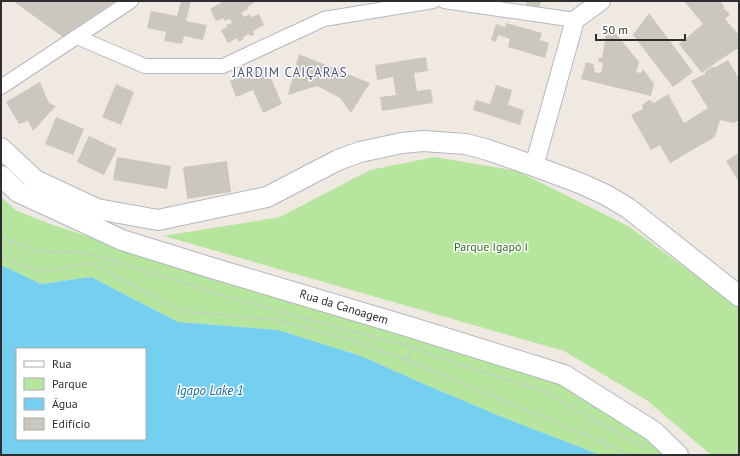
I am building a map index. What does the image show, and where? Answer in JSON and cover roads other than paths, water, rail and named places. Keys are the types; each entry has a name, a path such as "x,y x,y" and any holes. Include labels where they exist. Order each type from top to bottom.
{"main road":[{"path":"1,148 35,180 90,206 97,209 158,220 268,197 338,160 360,152 402,143 423,141 466,144 534,166 582,184 606,195 628,208 739,296"},
{"name":"Rua da Canoagem","path":"1,176 18,192 122,240 564,375 653,430 678,455"}],"street":[{"path":"1,87 131,1"},
{"path":"77,37 145,66 223,66 324,19 433,1"},
{"path":"444,1 575,20"},
{"path":"534,166 575,20 601,1"}],"water":[{"name":"Igapo Lake 1","path":"1,265 41,284 91,277 178,322 278,330 361,356 502,417 600,455 1,455"}],"district":[{"name":"JARDIM CAIÇARAS","path":"290,72"}],"park label":[{"name":"Parque Igapó I","path":"491,247"}]}
